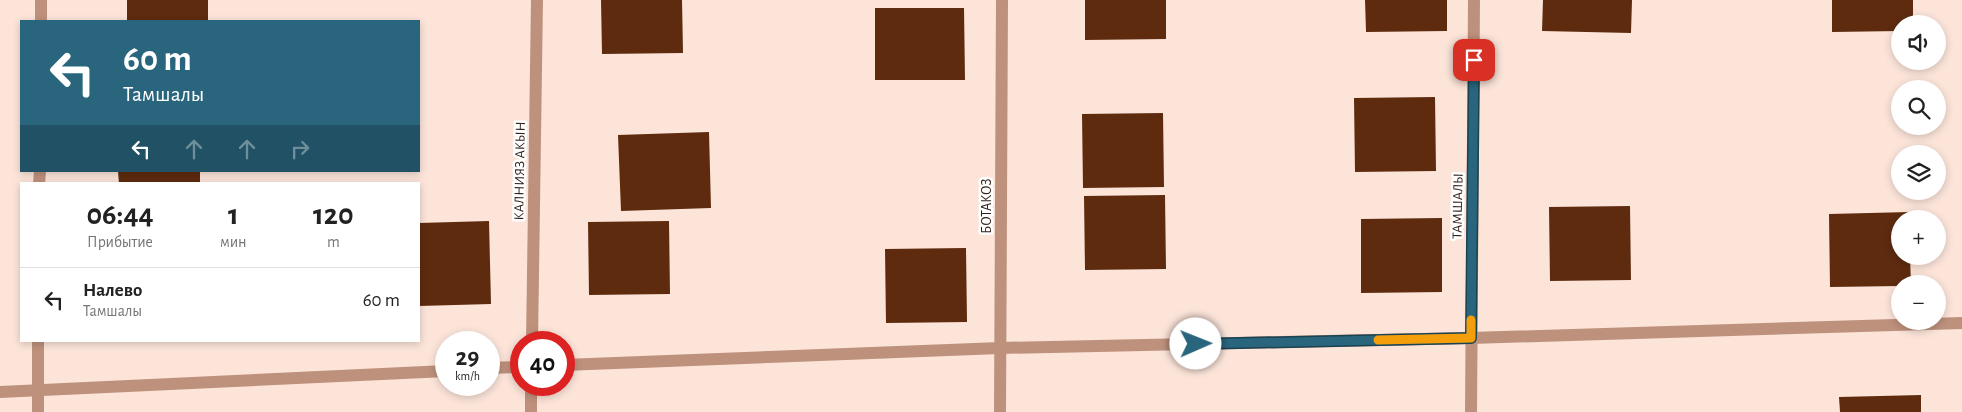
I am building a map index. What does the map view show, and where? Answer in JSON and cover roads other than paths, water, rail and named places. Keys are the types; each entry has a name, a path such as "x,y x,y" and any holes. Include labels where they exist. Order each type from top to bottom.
{"street":[{"path":"41,0 41,20"},
{"name":"КАЛНИЯЗ АКЫН","path":"532,331 537,0"},
{"name":"БОТАКОЗ","path":"1000,412 1002,0"},
{"name":"ТАМШАЛЫ","path":"1470,412 1474,0"},
{"path":"575,365 1000,348 1471,338 1962,323"},
{"path":"38,342 38,412"},
{"path":"0,392 435,372"},
{"path":"531,396 531,412"}]}
